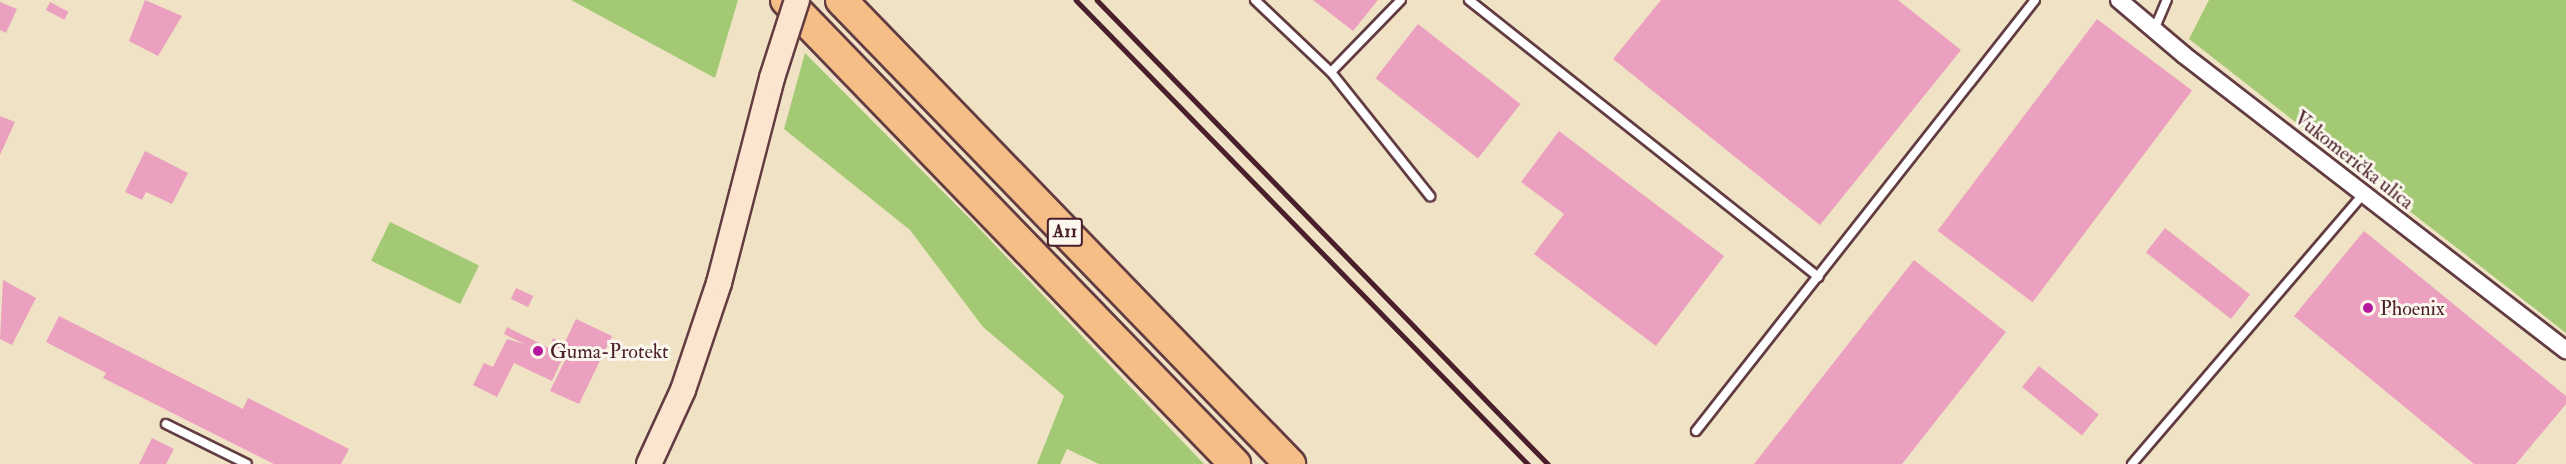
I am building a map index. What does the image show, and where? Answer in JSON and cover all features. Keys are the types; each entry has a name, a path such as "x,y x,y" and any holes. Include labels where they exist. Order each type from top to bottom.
{"highway":[{"name":"A11","path":"786,0 1235,464"},
{"name":"A11","path":"840,0 1290,464"}],"main road":[{"path":"649,464 683,390 705,325 772,78 797,0"}],"street":[{"name":"Vukomerička ulica","path":"2119,0 2154,30 2566,350"}],"lane":[{"path":"1255,0 1331,72 1430,196"},
{"path":"1331,72 1401,0"},
{"path":"1469,0 1818,277"},
{"path":"1696,431 2035,0"},
{"path":"2154,30 2167,0"},
{"path":"2132,464 2364,193"},
{"path":"166,424 247,464"}],"green space":[{"path":"571,0 738,0 715,78"},
{"path":"2209,0 2566,0 2566,333 2189,39"},
{"path":"805,53 973,222 1204,464 1099,464 1067,449 1060,464 1037,464 1064,396 983,327 910,230 784,129"},
{"path":"390,222 479,265 460,304 371,261"}],"building":[{"path":"145,0 182,16 158,56 129,41"},
{"path":"1313,0 1378,0 1353,31"},
{"path":"1661,0 1898,0 1961,50 1820,225 1613,59"},
{"path":"0,2 17,9 6,33 0,30"},
{"path":"50,2 69,12 64,20 46,10"},
{"path":"2097,19 2192,91 2033,302 1938,231"},
{"path":"1418,24 1520,104 1478,158 1376,78"},
{"path":"0,116 15,122 0,155"},
{"path":"1559,131 1724,256 1656,346 1534,254 1564,214 1521,182"},
{"path":"145,151 188,173 172,204 146,192 142,200 125,192"},
{"path":"2165,228 2250,294 2231,319 2146,252"},
{"path":"2364,231 2566,396 2566,404 2516,464 2474,464 2294,316"},
{"path":"1914,260 2006,332 1902,464 1754,464"},
{"path":"3,280 36,298 12,345 0,339"},
{"path":"516,288 533,296 528,307 511,299"},
{"path":"59,316 243,409 248,398 349,449 341,464 274,464 103,378 106,373 46,342"},
{"path":"576,319 612,336 579,404 550,391 567,356 564,355 552,381 514,363 497,397 473,385 484,363 493,367 507,339 524,344 504,334 507,327 549,348 553,338 564,344"},
{"path":"2039,366 2099,414 2082,435 2022,387"},
{"path":"152,438 174,449 166,464 139,464"}],"railway":[{"path":"1076,0 1528,464"},
{"path":"1097,0 1548,464"}],"place":[{"name":"Phoenix","path":"2368,308"},
{"name":"Guma-Protekt","path":"538,351"}]}
